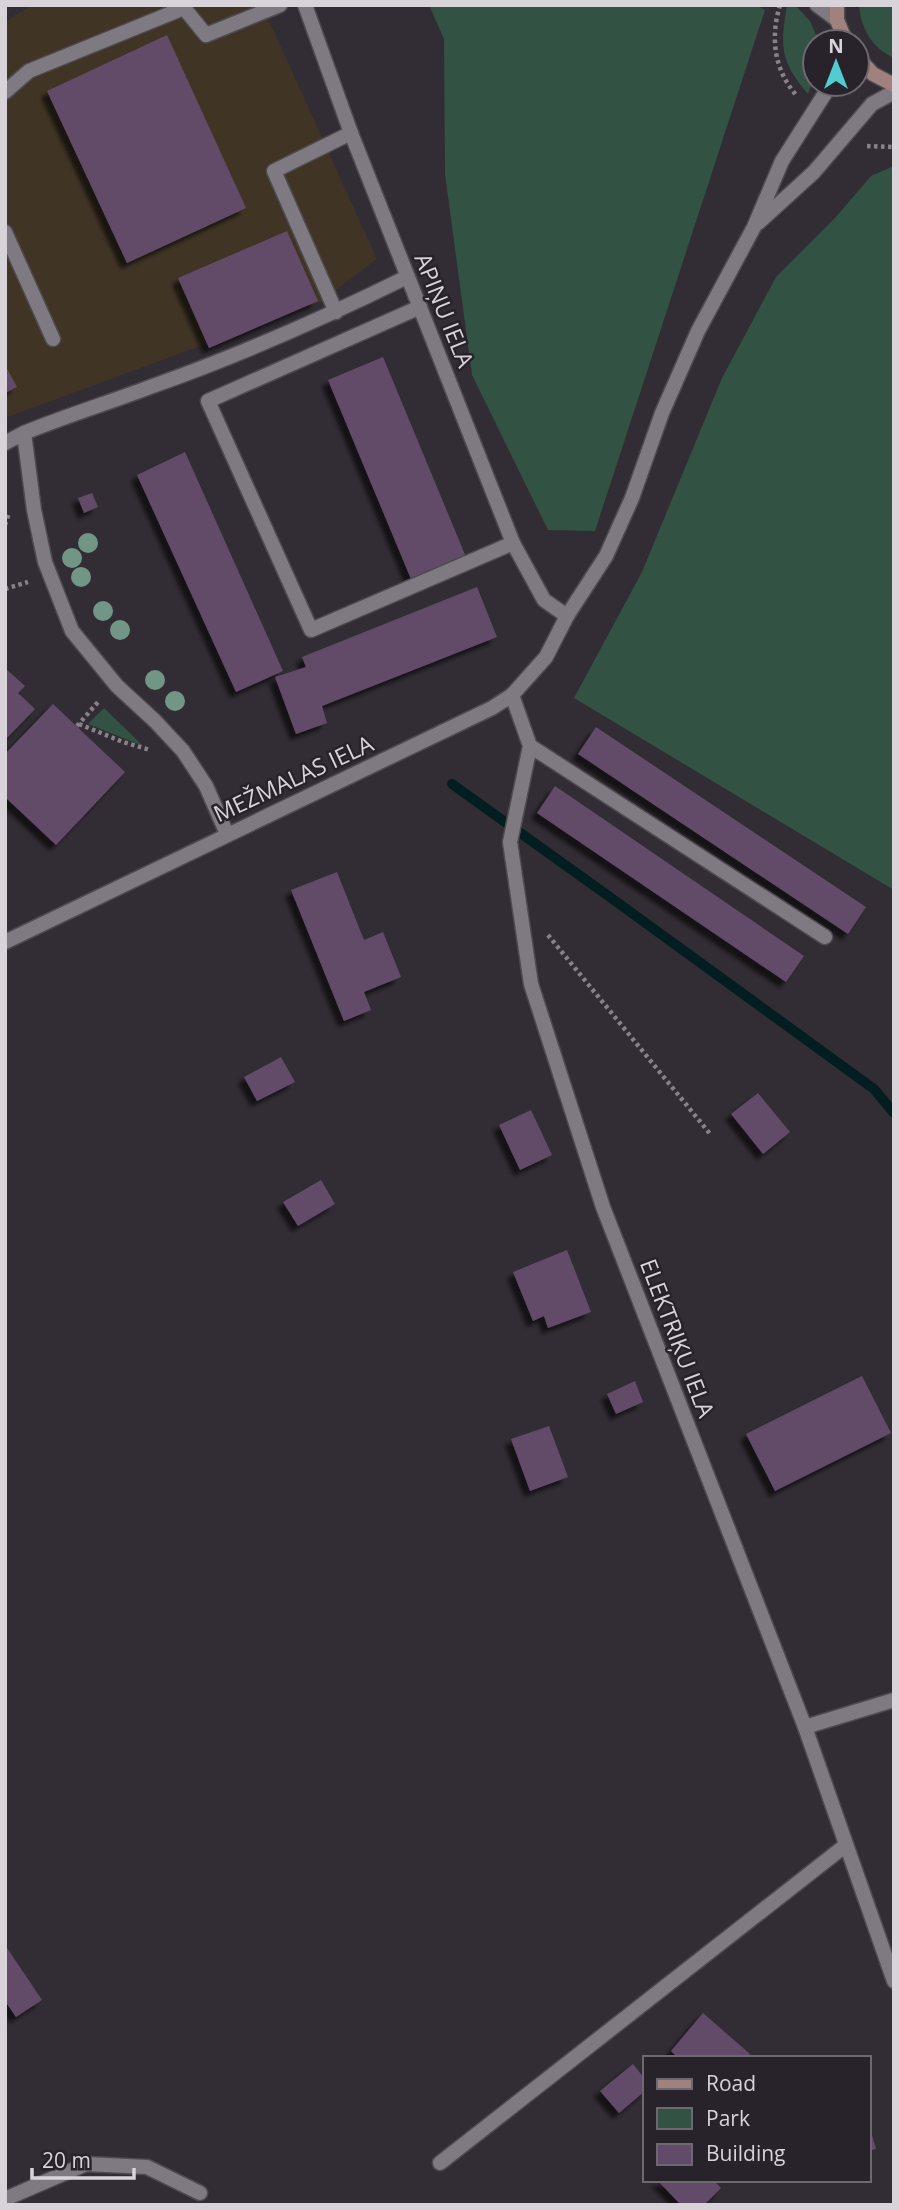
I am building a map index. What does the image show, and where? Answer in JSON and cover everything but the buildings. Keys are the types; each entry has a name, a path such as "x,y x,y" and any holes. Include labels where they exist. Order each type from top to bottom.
{"main road":[{"path":"871,72 894,85"}],"street":[{"path":"5,92 29,71 184,8 206,35 280,5"},
{"name":"APIŅU IELA","path":"305,5 351,133 513,543 544,600 567,616"},
{"path":"817,5 837,13"},
{"path":"754,227 814,172 872,104 894,92"},
{"path":"754,227 782,161 822,98"},
{"path":"336,312 274,171 351,133"},
{"name":"MEŽMALAS IELA","path":"5,942 492,708 512,695 546,657 567,616 606,556 632,498 662,413 698,331 754,227"},
{"path":"5,232 53,339"},
{"path":"5,443 72,413 150,387 336,312 407,277"},
{"path":"420,307 208,401 311,630 513,543"},
{"path":"24,433 34,510 45,562 72,631 117,686 183,751 206,786 227,834"},
{"path":"512,695 530,746 825,937"},
{"name":"ELEKTRIĶU IELA","path":"530,746 510,842 531,984 603,1207 805,1727 894,1981"},
{"path":"805,1727 894,1700"},
{"path":"440,2163 846,1845"},
{"path":"5,2199 86,2164 147,2166 200,2193"}],"path":[{"path":"780,5 775,36 779,69 791,89 805,103"},
{"path":"858,141 875,148 894,147"},
{"path":"5,589 30,581"},
{"path":"102,698 78,725 146,750 157,751"},
{"path":"545,930 711,1135"}],"shaded area":[{"path":"33,5 262,5 377,259 320,302 5,418 5,23"}],"green space":[{"path":"429,5 756,5 765,10 595,531 548,530 472,375 445,174 444,39"},
{"path":"787,5 795,5 813,28 801,28 801,85 787,62 783,32"},
{"path":"859,5 894,5 894,58 874,43 871,39 871,28 864,28"},
{"path":"894,166 894,890 574,698 642,572 722,378 776,277 835,218 871,176"},
{"path":"104,708 143,746 88,724"}],"waterway":[{"path":"452,784 874,1089 894,1113"}]}
